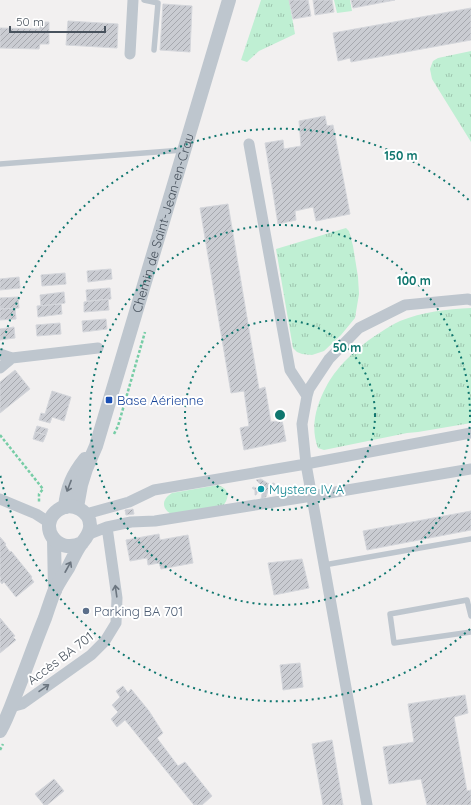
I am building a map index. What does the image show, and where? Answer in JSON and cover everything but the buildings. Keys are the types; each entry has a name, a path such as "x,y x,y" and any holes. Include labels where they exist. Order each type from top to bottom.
{"street":[{"path":"130,54 133,0"},
{"name":"Chemin de Saint-Jean-en-Crau","path":"76,509 86,469 96,446 229,0"},
{"path":"249,144 290,370 307,396"},
{"path":"367,805 306,464 302,424 307,396 309,389 329,359 359,328 405,305 468,299 471,300"},
{"path":"0,354 12,358 98,348"},
{"path":"0,368 12,358"},
{"path":"471,433 306,464 154,490 129,502 58,510 52,516 50,529 51,534 59,544 69,547 76,546 85,539 107,527 131,522 155,521 471,469"},
{"path":"0,499 36,514 50,523"},
{"path":"0,731 11,707 54,592 85,539 90,527 89,520 76,509"},
{"name":"Accès BA 701","path":"11,707 22,704 91,655 105,642 116,623 118,598 107,527"},
{"path":"54,539 54,592"}],"lane":[{"path":"144,0 158,3 154,50"},
{"path":"0,164 184,150"},
{"path":"324,565 471,539"},
{"path":"471,616 467,600 390,614 394,642 471,632"}],"path":[{"path":"0,435 43,489 39,494 38,503"}],"green space":[{"path":"261,0 289,0 295,34 259,51 247,62 241,60"},
{"path":"334,0 350,0 352,11 337,13"},
{"path":"471,51 471,142 432,79 430,69 433,61 438,58"},
{"path":"346,228 349,231 353,246 358,277 359,294 355,318 341,335 324,351 312,355 302,354 293,348 276,249"},
{"path":"471,308 471,423 407,433 324,450 318,448 314,432 314,424 319,402 333,376 344,362 356,351 374,336 400,321 417,315 453,309"},
{"path":"218,485 225,489 228,494 225,504 222,507 171,514 164,506 166,498 172,493"}],"place":[{"name":"Base Aérienne","path":"109,400"},
{"name":"Mystere IV A","path":"261,489"},
{"name":"Parking BA 701","path":"86,611"}]}
